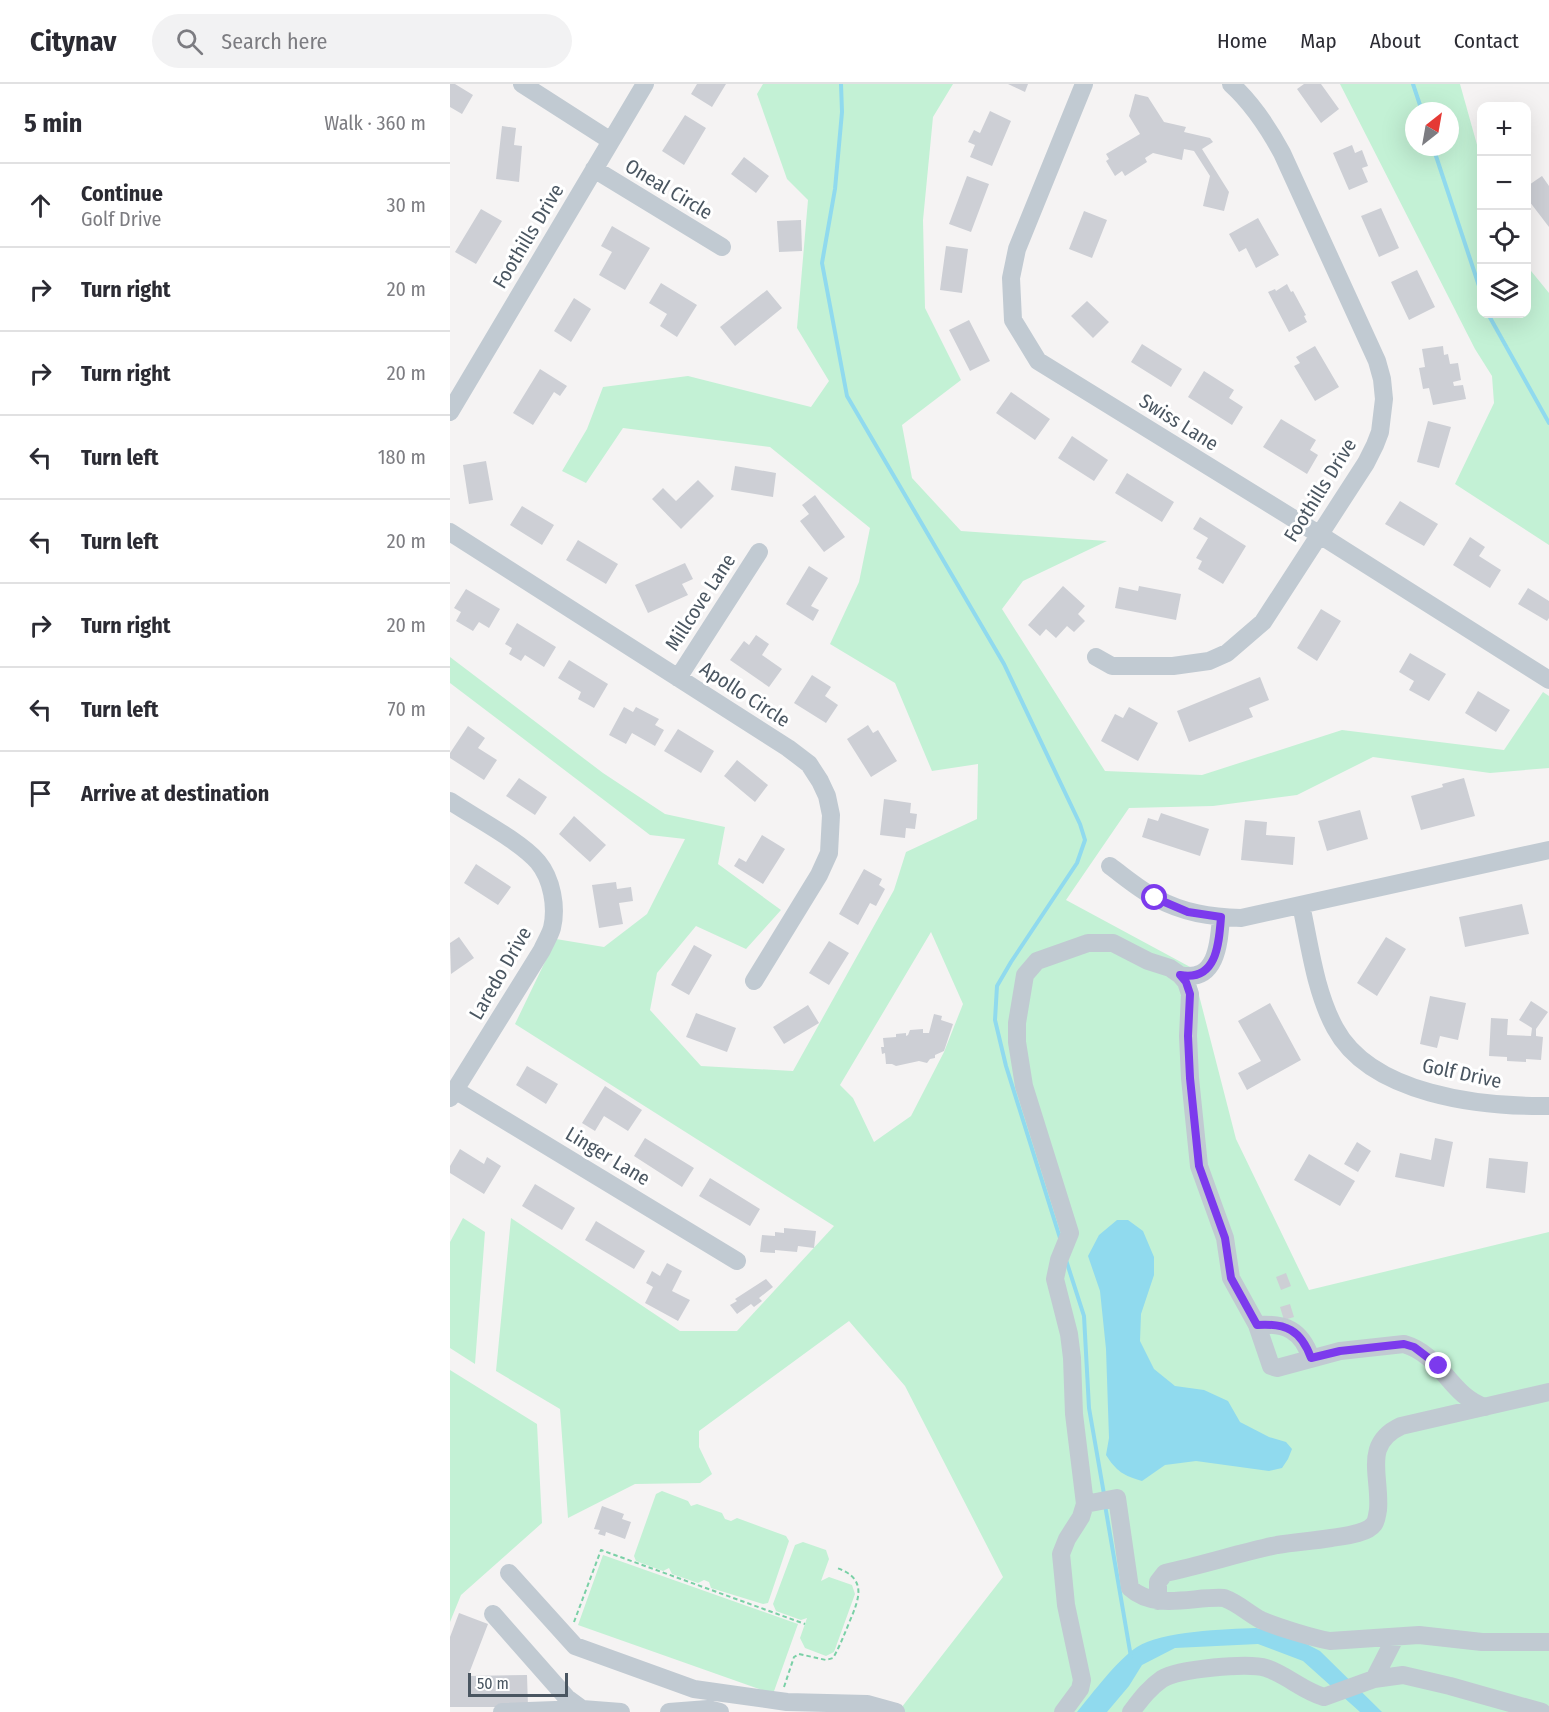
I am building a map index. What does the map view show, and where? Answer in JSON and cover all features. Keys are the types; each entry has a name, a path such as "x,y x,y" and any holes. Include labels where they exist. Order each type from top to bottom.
{"street":[{"name":"Oneal Circle","path":"522,84 611,141"},
{"name":"Foothills Drive","path":"450,412 645,84"},
{"name":"Swiss Lane","path":"1084,84 1017,249 1011,278 1012,320 1038,361 1549,680"},
{"name":"Foothills Drive","path":"1096,657 1112,666 1173,666 1209,661 1227,653 1263,622 1366,463 1375,446 1382,417 1382,379 1377,361 1281,153 1264,121 1231,84"},
{"name":"Oneal Circle","path":"594,169 722,247"},
{"name":"Apollo Circle","path":"450,532 788,748 809,764 827,796 831,815 829,853 819,875 754,981"},
{"name":"Millcove Lane","path":"678,678 759,552"},
{"name":"Laredo Drive","path":"450,801 521,847 538,862 552,893 554,908 552,928 542,950 452,1094"},
{"path":"1110,866 1155,898 1188,912 1241,918 1549,850"},
{"name":"Golf Drive","path":"1301,905 1327,1013 1336,1031 1370,1066 1425,1091 1465,1100 1495,1105 1549,1106"},
{"path":"1096,1502 1074,1414 1069,1334 1054,1279 1070,1233 1024,1086 1021,1064 1017,1023 1025,975 1036,961 1088,943 1100,942 1113,943 1180,975 1200,974 1214,959 1219,941 1221,917"},
{"path":"1180,975 1186,982 1190,994 1188,1036 1190,1078 1199,1166 1225,1238 1231,1278 1257,1325 1268,1362 1274,1368 1340,1351 1404,1344 1414,1347 1439,1366 1466,1399 1485,1407"},
{"name":"Linger Lane","path":"452,1094 737,1261"},
{"path":"1257,1325 1279,1325 1291,1330 1301,1337 1311,1358"},
{"path":"1158,1601 1158,1582 1165,1573 1277,1545 1334,1538 1369,1528 1374,1524 1377,1516 1375,1463 1377,1450 1382,1438 1390,1431 1401,1426 1549,1392"},
{"path":"1063,1712 1080,1689 1082,1680 1066,1605 1061,1554 1066,1539 1081,1517 1096,1502 1117,1498 1130,1588 1139,1596 1158,1601 1224,1598 1233,1601 1263,1621 1330,1641 1419,1635 1482,1642 1549,1642"},
{"path":"509,1573 568,1639 581,1648 694,1689 780,1705 867,1704 896,1712"},
{"path":"493,1614 567,1698 582,1709"},
{"path":"1369,1681 1395,1638"},
{"path":"1131,1712 1147,1691 1164,1678 1181,1672 1239,1666 1263,1667 1283,1674 1318,1696 1324,1697 1369,1681 1403,1675 1542,1712"},
{"path":"669,1712 708,1708 720,1712"},
{"path":"502,1712 582,1709 621,1712"}],"path":[{"path":"568,1639 601,1550 805,1624"},
{"path":"780,1705 794,1657 799,1654 826,1660 833,1658 839,1648 859,1599 859,1589 856,1581 837,1568"}],"green space":[{"path":"763,84 953,84 933,117 923,220 925,308 961,380 902,425 912,478 961,531 1107,541 1023,581 1002,609 1105,771 1202,775 1342,730 1504,750 1543,692 1549,696 1549,768 1490,773 1373,757 1297,795 1213,806 1129,808 1066,900 1192,968 1236,1139 1309,1290 1549,1232 1549,1712 898,1712 1003,1577 905,1386 849,1321 699,1431 699,1447 712,1474 700,1483 635,1484 568,1518 560,1409 496,1371 511,1218 680,1331 737,1331 834,1226 515,1024 556,939 604,947 647,914 685,839 650,835 450,683 450,657 603,773 665,814 725,827 718,864 781,910 746,949 696,926 657,973 650,1010 701,1066 793,1071 894,890 906,852 977,819 978,764 932,771 895,683 830,644 859,582 870,528 770,447 623,428 586,483 562,471 587,429 603,387 688,376 811,407 829,381 797,328 808,200 787,179 757,94","holes":["931,932 963,1004 944,1052 911,1116 874,1142 853,1098 840,1085"]},
{"path":"1340,84 1460,84 1477,145 1477,318 1531,318 1531,271 1549,293 1549,545 1455,484 1494,403 1492,376 1475,349"},
{"path":"463,1218 485,1232 475,1364 450,1348 450,1242"},
{"path":"450,1370 537,1424 542,1523 461,1595 450,1622"},
{"path":"662,1491 688,1501 691,1506 697,1504 722,1513 725,1519 731,1521 737,1518 786,1536 789,1541 768,1603 763,1604 711,1588 709,1582 704,1580 698,1583 672,1574 669,1568 663,1571 636,1561 634,1556 656,1494"},
{"path":"803,1542 826,1550 829,1559 821,1581 829,1577 852,1585 855,1594 834,1652 826,1656 805,1648 800,1638 807,1618 801,1620 776,1611 773,1604 795,1545"},
{"path":"603,1555 798,1624 773,1694 578,1625"}],"water":[{"path":"1117,1220 1128,1220 1143,1231 1154,1257 1154,1275 1141,1314 1140,1341 1154,1369 1175,1386 1204,1390 1228,1401 1240,1422 1269,1437 1286,1442 1292,1449 1282,1468 1269,1471 1196,1461 1165,1465 1142,1481 1121,1472 1106,1455 1109,1438 1106,1349 1100,1291 1088,1256 1099,1235"},
{"path":"1256,1628 1289,1635 1320,1651 1382,1712 1360,1712 1303,1661 1258,1644 1175,1648 1142,1665 1129,1686 1107,1712 1077,1712 1106,1677 1137,1647 1177,1634"}],"building":[{"path":"450,84 455,84 473,95 462,114 450,107"},
{"path":"697,84 726,84 712,107 691,94"},
{"path":"1008,84 1028,84 1025,92"},
{"path":"1304,84 1321,84 1339,109 1321,123 1297,89"},
{"path":"1135,94 1148,97 1164,122 1186,127 1184,132 1210,138 1213,142 1202,149 1229,192 1224,211 1203,206 1210,176 1194,151 1184,149 1182,160 1153,153 1145,158 1147,162 1125,176 1122,171 1115,176 1106,161 1109,159 1106,154 1140,134 1129,116"},
{"path":"990,111 1011,121 992,166 970,157 975,145 968,142 974,130 980,133"},
{"path":"685,115 706,128 684,165 662,151"},
{"path":"502,126 516,128 514,145 522,146 519,182 496,179"},
{"path":"1352,145 1355,153 1362,150 1368,166 1362,168 1368,182 1349,190 1333,153"},
{"path":"744,157 769,176 756,193 731,174"},
{"path":"967,176 989,184 971,232 949,224"},
{"path":"1542,176 1549,186 1549,227 1531,204 1531,184"},
{"path":"1381,208 1399,248 1379,257 1361,216"},
{"path":"481,209 502,221 476,264 455,252"},
{"path":"1084,211 1107,220 1092,258 1069,249"},
{"path":"1258,218 1279,255 1256,268 1246,248 1239,252 1229,234"},
{"path":"801,220 802,251 779,252 777,221"},
{"path":"612,226 650,248 625,290 599,275 612,252 601,246"},
{"path":"946,246 968,249 962,293 940,290"},
{"path":"1417,270 1435,307 1409,320 1391,282"},
{"path":"661,283 697,305 677,337 660,326 667,314 649,303"},
{"path":"1287,284 1306,315 1304,316 1307,322 1289,332 1268,292 1275,289 1276,291"},
{"path":"767,290 782,308 735,346 720,327"},
{"path":"574,298 591,309 571,342 554,331"},
{"path":"1087,301 1109,322 1093,338 1071,316"},
{"path":"969,320 990,361 970,371 949,330"},
{"path":"1142,344 1182,369 1171,387 1131,362"},
{"path":"1315,346 1339,387 1315,401 1294,366 1300,363 1296,357"},
{"path":"1443,346 1444,355 1448,354 1450,364 1458,363 1461,380 1453,382 1454,386 1463,385 1466,399 1433,405 1429,388 1423,389 1419,368 1425,367 1422,349"},
{"path":"540,369 567,386 560,396 554,392 533,425 513,413"},
{"path":"1204,371 1234,390 1229,398 1243,407 1232,425 1188,397"},
{"path":"1011,392 1050,419 1035,440 996,413"},
{"path":"1281,419 1316,440 1310,450 1318,455 1307,474 1263,447"},
{"path":"1428,421 1451,427 1439,468 1417,462"},
{"path":"1072,436 1108,460 1094,481 1058,458"},
{"path":"486,461 493,500 469,504 463,465"},
{"path":"735,466 776,473 773,497 731,490"},
{"path":"1127,473 1174,502 1162,522 1115,493"},
{"path":"698,480 714,496 681,529 652,499 663,488 676,501"},
{"path":"815,495 845,537 824,552 800,521 809,514 802,505"},
{"path":"1400,501 1438,524 1424,546 1385,524"},
{"path":"522,506 554,525 542,545 510,525"},
{"path":"1200,517 1246,546 1223,584 1198,569 1202,561 1196,558 1208,538 1193,529"},
{"path":"1470,537 1485,547 1479,556 1501,570 1490,588 1453,565"},
{"path":"578,540 618,564 606,584 566,560"},
{"path":"685,563 693,579 682,584 688,595 648,613 635,585"},
{"path":"809,566 828,578 811,606 819,610 813,621 786,604"},
{"path":"1063,586 1085,606 1078,614 1085,621 1074,632 1067,626 1056,638 1046,629 1040,636 1028,625"},
{"path":"1139,586 1181,594 1176,620 1115,608 1119,587 1138,591"},
{"path":"1528,588 1549,601 1547,621 1518,604"},
{"path":"466,589 500,609 489,628 479,622 473,631 456,621 461,612 454,608"},
{"path":"1321,609 1341,621 1317,661 1297,648"},
{"path":"517,623 556,647 544,667 525,655 521,661 509,654 512,648 505,644"},
{"path":"756,635 769,644 762,655 782,669 769,687 730,660 744,641 749,645"},
{"path":"1410,653 1446,674 1429,701 1409,690 1414,681 1399,672"},
{"path":"569,660 608,684 594,708 578,699 581,692 558,678"},
{"path":"812,675 831,687 825,696 838,705 826,723 794,703"},
{"path":"1260,677 1269,700 1249,708 1253,717 1189,742 1177,711"},
{"path":"1478,691 1510,710 1496,732 1465,713"},
{"path":"624,707 633,712 636,707 659,719 655,725 664,730 655,746 632,733 626,744 609,735"},
{"path":"1129,707 1158,723 1138,761 1101,741 1115,714 1123,718"},
{"path":"868,725 873,733 878,730 897,761 871,777 847,739"},
{"path":"468,726 485,738 478,748 497,760 484,780 450,758 450,753"},
{"path":"678,729 714,751 701,773 664,751"},
{"path":"737,760 768,785 755,802 724,776"},
{"path":"519,778 547,797 535,815 506,796"},
{"path":"1464,778 1475,816 1421,830 1411,796"},
{"path":"884,799 911,803 910,813 917,814 915,829 906,828 905,838 880,835"},
{"path":"1360,810 1368,839 1327,851 1318,821"},
{"path":"1161,813 1209,829 1200,856 1142,837 1148,818 1158,821"},
{"path":"574,816 606,845 590,862 559,834"},
{"path":"1245,820 1267,822 1266,835 1295,837 1293,865 1241,860"},
{"path":"762,835 785,849 763,884 734,866 739,858 746,862"},
{"path":"476,864 511,887 498,905 464,883"},
{"path":"864,869 882,879 879,885 885,889 876,906 870,903 858,925 839,914"},
{"path":"616,882 617,889 631,887 633,901 619,903 623,924 599,928 592,885"},
{"path":"1522,904 1529,934 1465,947 1459,917"},
{"path":"459,937 474,958 451,974 450,943"},
{"path":"1386,937 1406,949 1377,996 1357,983"},
{"path":"829,941 849,953 829,985 809,973"},
{"path":"694,945 712,955 689,995 671,985"},
{"path":"1430,996 1466,1003 1458,1040 1440,1036 1437,1048 1420,1044"},
{"path":"1531,1001 1548,1012 1536,1029 1536,1036 1543,1037 1541,1060 1507,1061 1507,1057 1489,1056 1491,1018 1508,1019 1507,1035 1531,1036 1532,1028 1519,1020"},
{"path":"1270,1003 1301,1060 1247,1090 1238,1073 1261,1061 1238,1021"},
{"path":"808,1005 819,1023 784,1044 773,1027"},
{"path":"696,1013 736,1028 727,1052 686,1037"},
{"path":"934,1014 942,1016 941,1020 953,1024 944,1051 935,1055 935,1058 930,1059 927,1063 919,1061 896,1066 886,1064 885,1053 882,1054 881,1047 884,1047 883,1038 906,1033 906,1036 910,1030 923,1029 923,1033 929,1033"},
{"path":"527,1066 558,1084 546,1104 516,1085"},
{"path":"605,1086 642,1110 628,1131 604,1116 595,1131 582,1123"},
{"path":"645,1138 694,1168 682,1187 634,1156"},
{"path":"1435,1138 1453,1142 1444,1187 1395,1177 1400,1153 1431,1160"},
{"path":"1357,1142 1371,1151 1358,1172 1344,1164"},
{"path":"460,1149 484,1164 487,1157 501,1166 484,1194 450,1173 450,1166"},
{"path":"1309,1154 1355,1181 1340,1206 1294,1180"},
{"path":"1489,1158 1528,1162 1525,1193 1486,1188"},
{"path":"710,1178 760,1209 750,1226 699,1196"},
{"path":"535,1184 575,1208 562,1230 522,1206"},
{"path":"596,1221 645,1251 634,1269 585,1240"},
{"path":"784,1228 816,1231 814,1248 798,1246 797,1252 775,1250 775,1253 760,1252 762,1235 775,1236 775,1232 784,1233"},
{"path":"667,1263 682,1271 672,1291 690,1300 678,1321 645,1303 653,1287 646,1283 652,1271 660,1276"},
{"path":"1286,1273 1291,1286 1281,1290 1276,1277"},
{"path":"766,1279 773,1287 759,1298 762,1301 754,1307 751,1304 737,1314 730,1305 737,1301 735,1299"},
{"path":"1290,1304 1294,1317 1284,1320 1280,1307"},
{"path":"602,1506 624,1514 622,1519 631,1522 625,1539 606,1532 605,1536 598,1534 600,1530 594,1529"},
{"path":"459,1613 488,1624 468,1676 527,1675 528,1707 450,1707 450,1637"}],"waterway":[{"path":"841,84 842,112 835,189 822,263 847,396 1004,664 1080,824 1085,840 1077,863 997,986 995,1020 1006,1066 1060,1238"},
{"path":"1413,84 1419,102"},
{"path":"1436,156 1477,280"},
{"path":"1490,318 1549,423"},
{"path":"1066,1260 1084,1316 1089,1408 1104,1494"},
{"path":"1105,1505 1131,1657"}],"route":[{"path":"1155,898 1188,912 1221,917 1219,941 1214,959 1208,968 1200,974 1180,975 1186,982 1190,994 1188,1036 1190,1078 1199,1166 1225,1238 1231,1278 1257,1325 1279,1325 1291,1330 1301,1337 1311,1358 1340,1351 1404,1344 1414,1347 1439,1366"}]}
